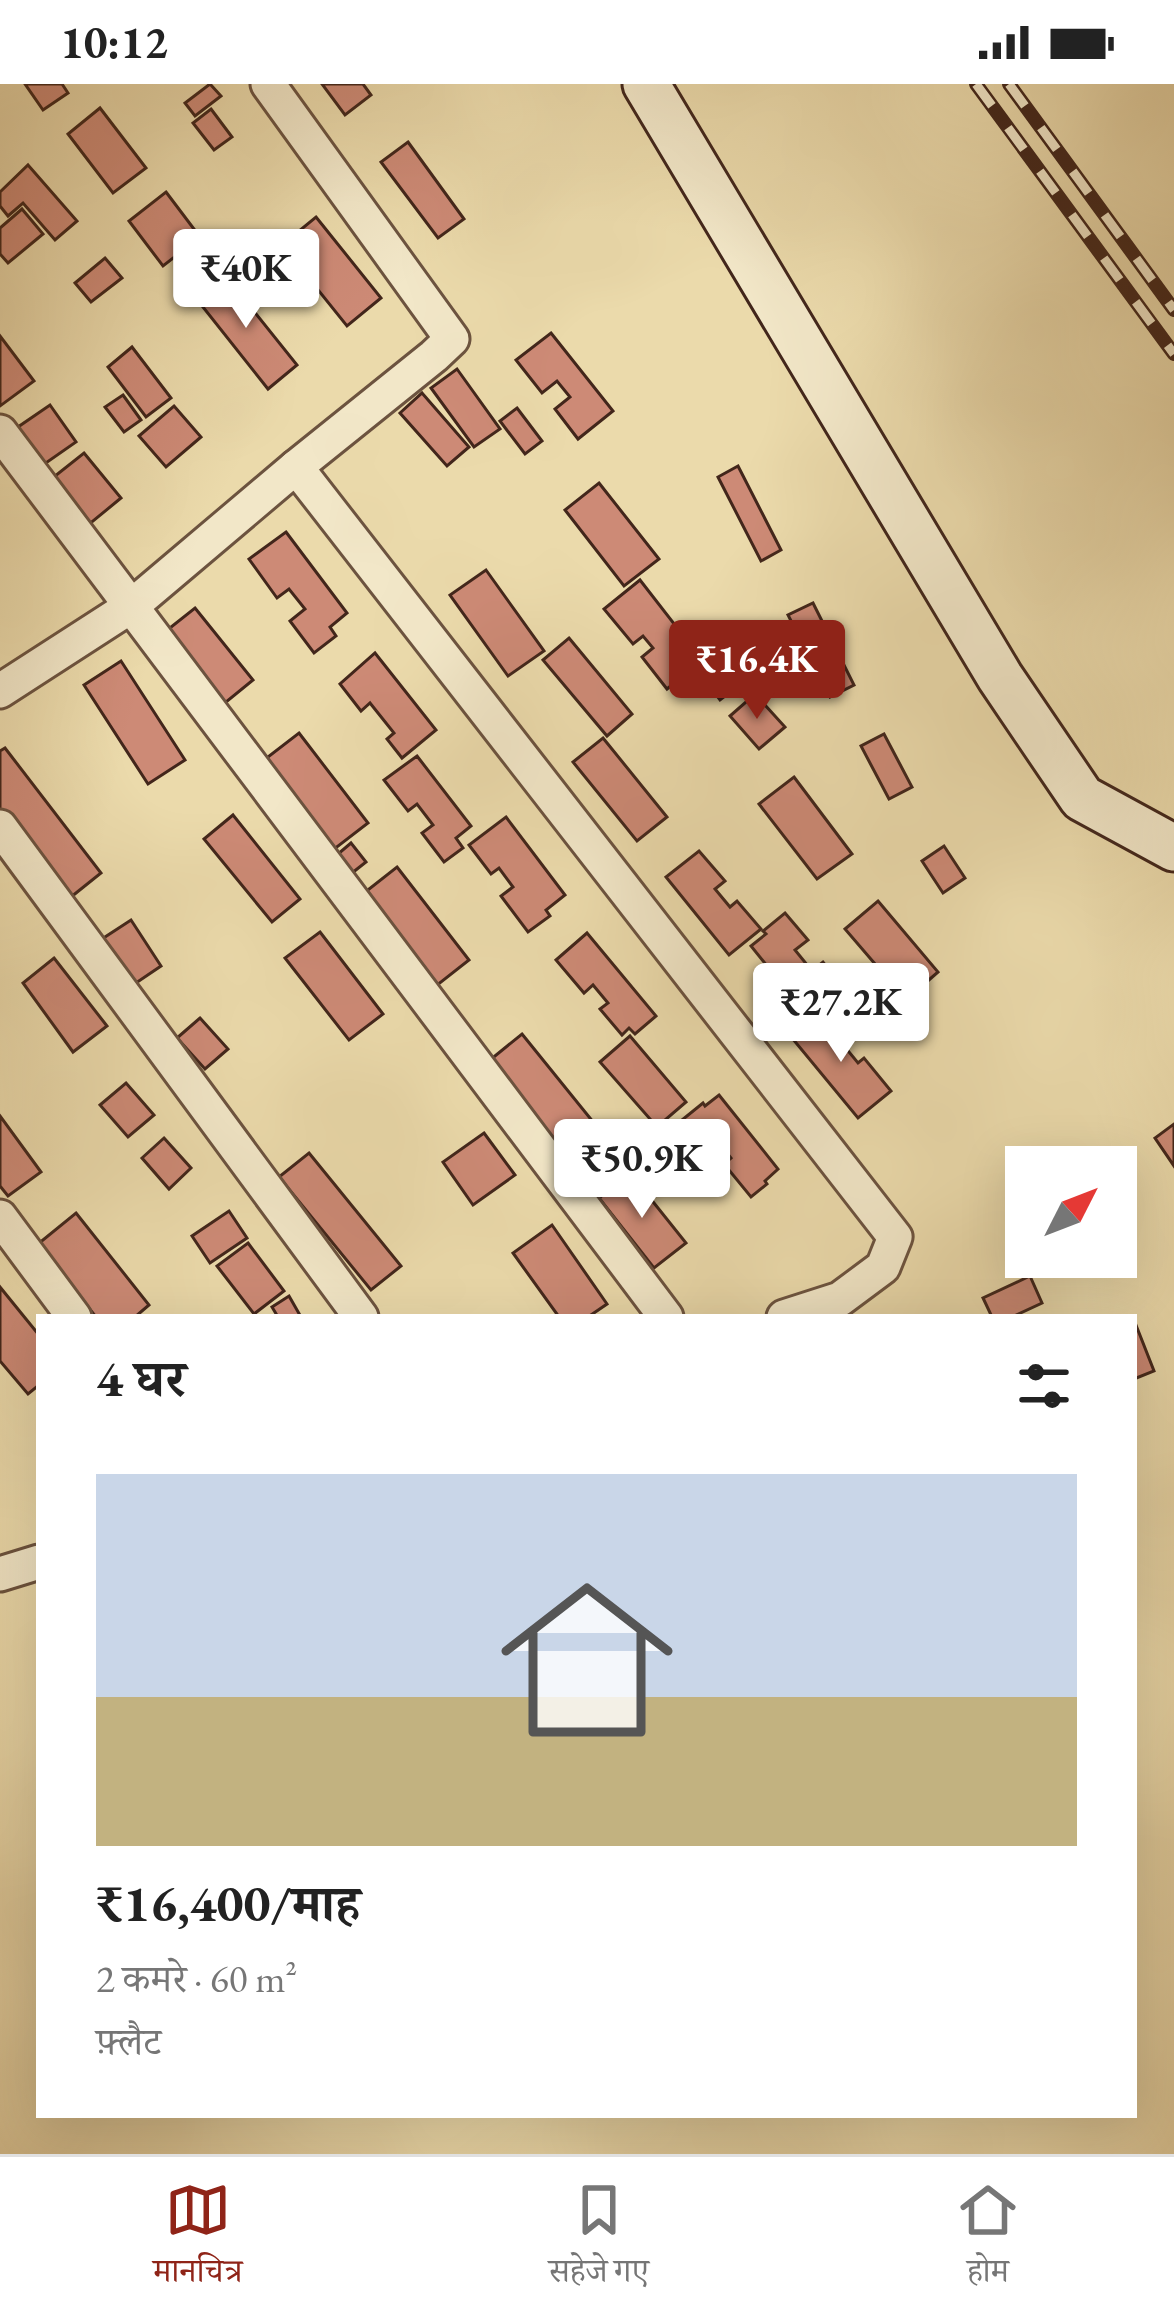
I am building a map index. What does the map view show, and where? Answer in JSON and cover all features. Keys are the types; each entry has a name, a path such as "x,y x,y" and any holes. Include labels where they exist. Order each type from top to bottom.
{"main road":[{"path":"646,84 1000,676 1082,798 1174,848"}],"street":[{"path":"0,691 133,605 452,339 268,84"},
{"path":"0,432 664,1314"},
{"path":"296,467 895,1238 883,1268 840,1299 793,1314"},
{"path":"0,826 359,1314"},
{"path":"0,1216 72,1314"},
{"path":"0,1574 36,1563"}],"building":[{"path":"25,84 62,84 68,93 43,110"},
{"path":"210,84 221,96 195,116 185,103"},
{"path":"322,84 363,84 371,95 345,115"},
{"path":"100,108 146,168 113,193 68,134"},
{"path":"211,109 232,137 214,150 193,123"},
{"path":"408,142 464,219 438,238 381,162"},
{"path":"28,165 77,221 55,240 23,203 8,216 0,206 0,192"},
{"path":"166,192 200,237 163,266 129,221"},
{"path":"22,209 43,234 8,263 0,254 0,228"},
{"path":"316,217 381,298 347,326 282,245"},
{"path":"105,258 122,278 91,302 75,283"},
{"path":"224,274 297,365 268,389 195,297"},
{"path":"551,333 613,411 578,439 555,409 570,397 557,381 542,393 516,360"},
{"path":"0,336 34,381 0,406"},
{"path":"132,347 171,398 146,417 108,367"},
{"path":"457,369 500,429 474,447 431,388"},
{"path":"422,393 469,447 447,466 400,413"},
{"path":"123,395 141,420 124,432 105,407"},
{"path":"50,405 76,442 43,465 18,427"},
{"path":"174,406 201,437 166,467 139,436"},
{"path":"517,408 542,441 525,454 500,421"},
{"path":"84,453 121,498 87,526 50,480"},
{"path":"738,466 781,550 761,561 718,477"},
{"path":"599,483 659,559 624,586 565,510"},
{"path":"286,532 347,613 330,627 336,636 314,653 290,621 305,609 289,589 277,598 249,559"},
{"path":"486,570 544,651 508,676 450,595"},
{"path":"640,580 678,629 682,626 707,656 667,689 642,657 653,648 643,636 633,644 604,609"},
{"path":"813,603 854,685 830,697 788,615"},
{"path":"195,608 253,680 220,707 161,635"},
{"path":"569,638 632,714 607,736 543,660"},
{"path":"727,646 750,677 720,700 697,669"},
{"path":"375,653 436,730 402,758 387,739 394,733 370,703 361,711 340,684"},
{"path":"121,661 185,760 148,784 84,685"},
{"path":"755,694 785,727 759,749 730,716"},
{"path":"299,733 368,823 333,850 264,760"},
{"path":"884,734 912,787 889,799 861,746"},
{"path":"603,738 667,817 637,841 573,762"},
{"path":"5,748 101,873 66,901 0,815 0,751"},
{"path":"417,756 471,826 456,838 463,848 444,862 422,833 433,825 417,804 408,811 384,780"},
{"path":"794,777 852,854 817,879 759,804"},
{"path":"233,815 300,899 272,922 204,839"},
{"path":"506,817 565,895 546,910 550,916 528,932 501,896 513,887 499,868 491,874 469,845"},
{"path":"351,843 366,862 352,873 338,854"},
{"path":"944,846 965,878 943,893 922,861"},
{"path":"699,851 725,881 715,889 730,907 737,901 761,929 729,955 666,877"},
{"path":"397,867 469,960 436,986 364,893"},
{"path":"878,901 938,972 906,1000 845,929"},
{"path":"785,913 808,940 795,950 812,971 823,962 844,988 810,1019 751,946"},
{"path":"131,920 161,966 133,985 102,939"},
{"path":"320,932 383,1014 349,1040 285,958"},
{"path":"587,933 656,1016 635,1034 629,1028 622,1035 600,1009 608,1003 593,985 584,993 556,960"},
{"path":"54,958 107,1026 73,1052 23,983"},
{"path":"826,1011 846,1036 840,1041 858,1063 864,1058 891,1091 858,1118 792,1038"},
{"path":"200,1018 228,1049 205,1069 177,1038"},
{"path":"522,1034 594,1123 561,1149 490,1060"},
{"path":"630,1036 686,1102 657,1127 600,1062"},
{"path":"126,1083 154,1115 128,1137 100,1105"},
{"path":"719,1095 778,1169 751,1197 724,1164 731,1158 713,1135 701,1144 682,1120"},
{"path":"0,1116 41,1172 8,1196 0,1186"},
{"path":"1174,1124 1174,1166 1155,1138"},
{"path":"484,1133 515,1175 473,1205 443,1162"},
{"path":"164,1138 191,1168 169,1189 142,1158"},
{"path":"309,1153 401,1266 371,1290 279,1177"},
{"path":"630,1173 686,1243 654,1268 599,1198"},
{"path":"229,1211 247,1238 210,1263 192,1236"},
{"path":"76,1213 149,1305 138,1314 94,1314 38,1244"},
{"path":"552,1225 607,1304 592,1314 557,1314 513,1253"},
{"path":"248,1243 284,1291 254,1314 217,1266"},
{"path":"1031,1278 1042,1303 1018,1314 991,1314 983,1298"},
{"path":"0,1287 36,1331 36,1387 28,1394 0,1361"},
{"path":"289,1296 299,1314 276,1314 272,1307"},
{"path":"1137,1328 1154,1371 1137,1378"}],"railway":[{"path":"976,84 1174,354"},
{"path":"1009,84 1174,310"}]}
